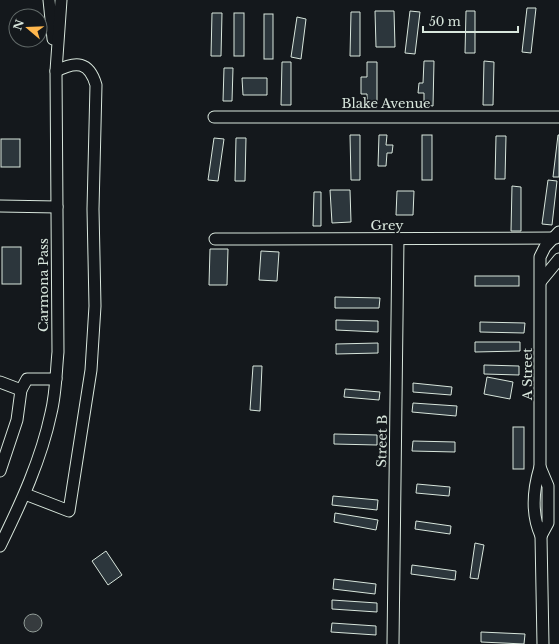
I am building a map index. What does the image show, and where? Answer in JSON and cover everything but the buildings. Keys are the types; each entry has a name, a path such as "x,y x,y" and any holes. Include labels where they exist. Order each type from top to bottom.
{"street":[{"name":"Carmona Pass","path":"49,0 56,71"},
{"name":"Carmona Pass","path":"0,546 25,494 42,450 52,412 56,379 58,352 56,71 61,0"},
{"path":"25,494 69,511 91,370 95,306 93,209 96,85 92,74 82,65 67,66 56,71"},
{"name":"Blake Avenue","path":"214,117 559,117"},
{"path":"0,206 57,207"},
{"name":"Grey","path":"215,239 398,239 557,236"},
{"name":"A Street","path":"543,644 541,536 548,523 548,486 540,467 540,257 545,247 557,236"},
{"name":"Street B","path":"394,644 398,239"},
{"path":"541,281 559,259"},
{"path":"0,471 17,420 21,390 27,379 56,379"},
{"path":"0,382 21,390"}],"shaded area":[{"path":"33,614 39,617 42,623 39,629 33,632 27,629 24,623 27,617"}]}
